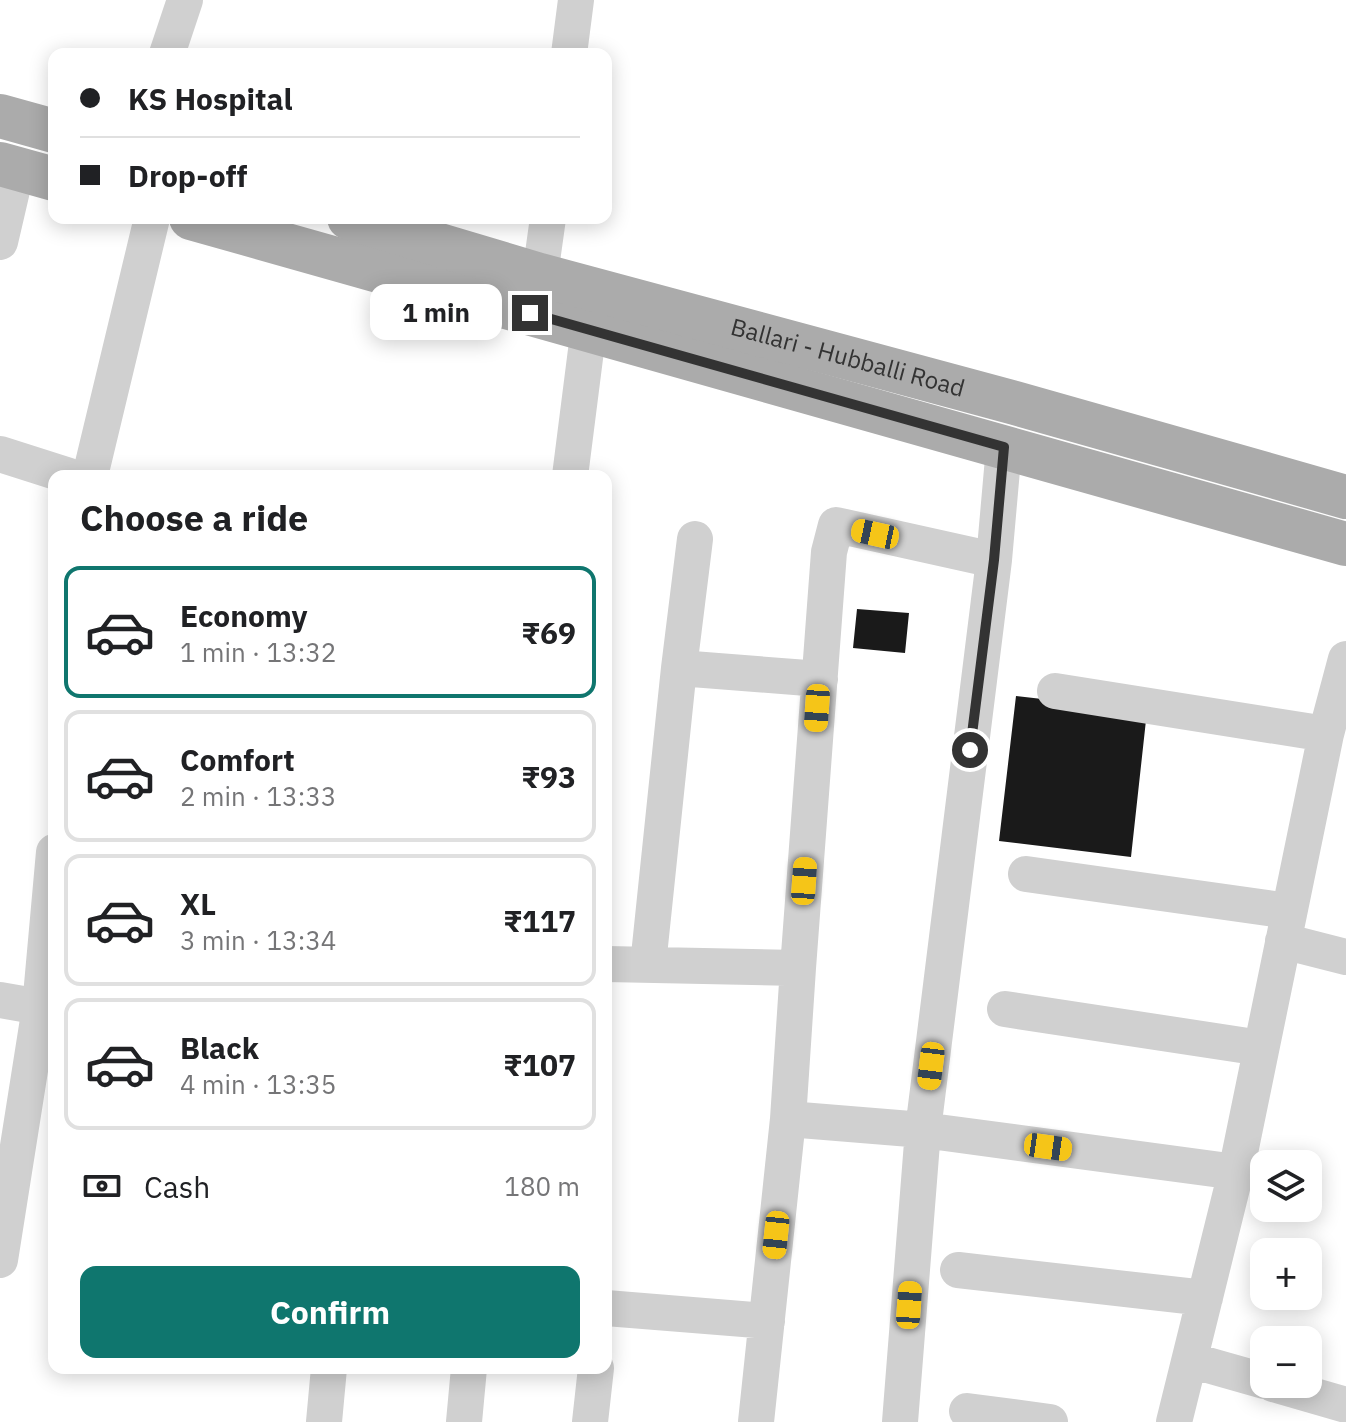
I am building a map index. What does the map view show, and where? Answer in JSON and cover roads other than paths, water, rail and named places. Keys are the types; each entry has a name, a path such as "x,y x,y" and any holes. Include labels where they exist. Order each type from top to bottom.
{"main road":[{"path":"0,116 48,129"},
{"path":"219,224 592,310"},
{"name":"Ballari - Hubballi Road","path":"369,224 540,275 592,310 1004,447 1346,544"},
{"name":"Ballari - Hubballi Road","path":"592,310 1015,403 1346,497"}],"street":[{"path":"169,48 185,0"},
{"path":"570,48 576,0"},
{"path":"0,242 24,171"},
{"path":"91,470 151,224"},
{"path":"540,275 547,224"},
{"path":"571,470 592,310"},
{"path":"900,1422 923,1130 994,560 1004,447"},
{"path":"0,454 50,470"},
{"path":"756,1422 788,1119 829,552 836,525 994,560"},
{"path":"648,965 695,539"},
{"path":"1174,1422 1236,1172 1326,734 1346,659"},
{"path":"679,668 820,679"},
{"path":"1055,691 1326,734"},
{"path":"1026,874 1286,926 1346,957"},
{"path":"0,1260 40,1007 48,918"},
{"path":"612,964 798,968"},
{"path":"0,1000 40,1007"},
{"path":"1005,1009 1261,1048"},
{"path":"788,1119 923,1130 1236,1172"},
{"path":"958,1270 1205,1298"},
{"path":"612,1308 767,1321"},
{"path":"1190,1360 1250,1377"},
{"path":"324,1422 328,1374"},
{"path":"464,1422 468,1374"},
{"path":"590,1422 595,1374"},
{"path":"1322,1398 1346,1405"},
{"path":"967,1411 1050,1422"}]}
